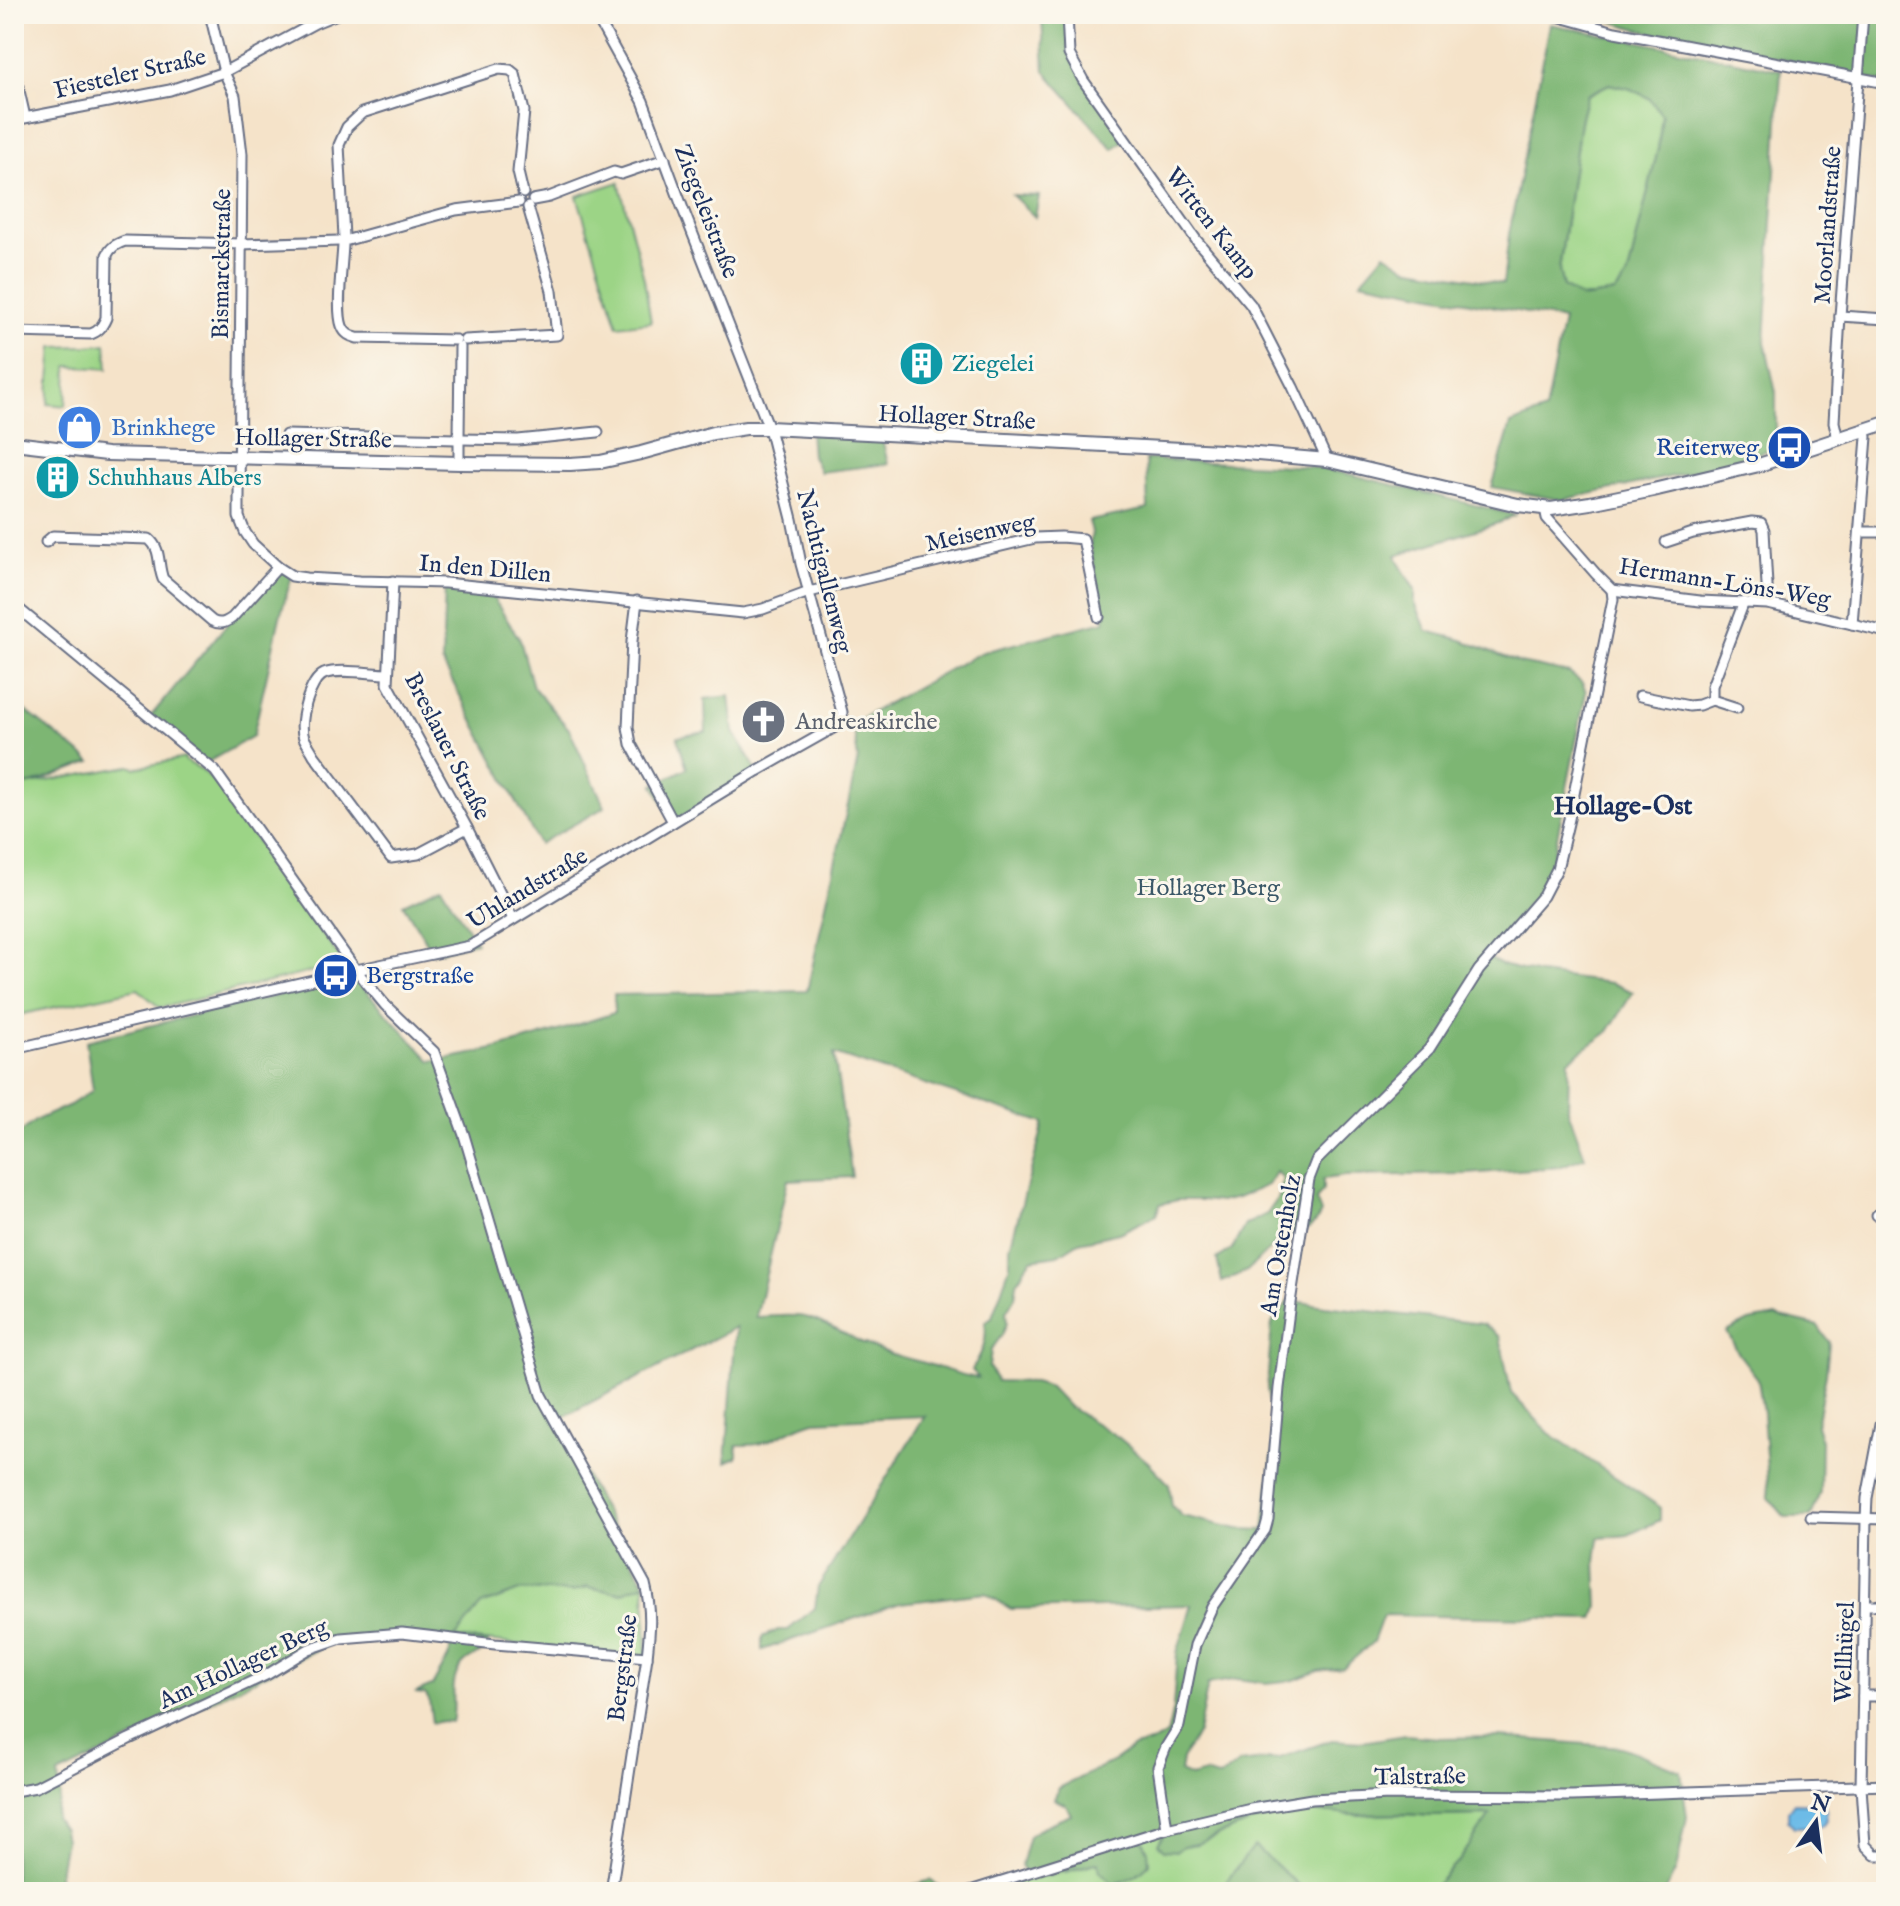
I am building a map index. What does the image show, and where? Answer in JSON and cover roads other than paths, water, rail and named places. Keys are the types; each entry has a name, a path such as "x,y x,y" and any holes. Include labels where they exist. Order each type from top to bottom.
{"main road":[{"name":"Hollager Straße","path":"14,443 107,454 570,464 600,462 713,433 769,428 1221,451 1327,460 1518,505 1545,508 1590,503 1744,469 1886,423"}],"street":[{"name":"Bismarckstraße","path":"210,14 224,72 235,96 242,154 238,458"},
{"name":"Fiesteler Straße","path":"19,118 170,90 224,72 337,14"},
{"name":"Ziegeleistraße","path":"595,14 643,101 769,428"},
{"name":"Witten Kamp","path":"1067,14 1069,54 1083,80 1197,241 1251,305 1327,460"},
{"path":"1550,14 1615,32 1886,83"},
{"name":"Moorlandstraße","path":"1838,439 1834,422 1840,316 1863,14"},
{"path":"14,69 19,118"},
{"path":"499,69 515,74 524,111 518,172 552,291 557,335 460,343 349,336 343,328 340,305 344,241 339,145 347,127 362,113 499,69"},
{"path":"14,332 91,334 101,328 106,318 107,255 116,244 125,241 241,244 344,241 456,210 549,197 614,172 621,174 665,159"},
{"path":"1840,316 1886,319"},
{"path":"459,463 460,343"},
{"name":"Nachtigallenweg","path":"769,428 815,620 842,712 842,723"},
{"path":"1852,624 1866,430"},
{"path":"286,435 518,440 598,432"},
{"name":"In den Dillen","path":"238,458 239,517 245,532 253,544 292,576 455,584 743,613 809,592"},
{"name":"Hermann-Löns-Weg","path":"1545,508 1547,518 1612,590 1700,601 1768,604 1886,632"},
{"path":"1666,542 1693,533 1761,523 1768,604"},
{"path":"1861,532 1886,532"},
{"path":"46,542 53,536 149,539 156,545 163,579 217,624 232,618 278,567"},
{"name":"Meisenweg","path":"809,592 1035,538 1074,538 1083,539 1099,617"},
{"name":"Breslauer Straße","path":"393,581 388,684 513,919"},
{"name":"Am Ostenholz","path":"1167,1829 1158,1767 1179,1726 1195,1645 1212,1607 1265,1530 1268,1519 1279,1388 1309,1179 1316,1161 1429,1049 1479,970 1543,896 1557,869 1573,803 1613,599 1612,590"},
{"path":"637,601 628,727 631,744 673,822"},
{"path":"1712,700 1712,686 1744,602"},
{"name":"Bergstraße","path":"14,605 215,771 356,970 385,1005 434,1052 464,1135 541,1395 645,1584 650,1603 647,1657 611,1892"},
{"path":"388,674 334,672 322,675 314,682 302,719 304,737 391,858 418,854 467,828"},
{"path":"1640,696 1689,706 1712,700 1737,708"},
{"name":"Uhlandstraße","path":"14,1049 470,946 757,771 842,723"},
{"path":"1886,1387 1886,1394"},
{"name":"Wellhügel","path":"1886,1414 1881,1424 1867,1498 1861,1787 1865,1845 1875,1855 1886,1855"},
{"path":"1811,1517 1886,1519"},
{"path":"1866,1605 1886,1605"},
{"name":"Am Hollager Berg","path":"14,1791 36,1787 129,1739 268,1674 309,1649 341,1638 402,1633 647,1657"},
{"path":"1863,1696 1886,1696"},
{"name":"Talstraße","path":"967,1892 1167,1829 1251,1809 1312,1799 1389,1795 1572,1796 1886,1785"}],"water":[{"path":"1794,1803 1821,1804 1826,1809 1827,1820 1821,1826 1794,1827 1788,1820 1788,1811"}],"place":[{"name":"Ziegelei","path":"921,363"},
{"name":"Brinkhege","path":"80,427"},
{"name":"Reiterweg","path":"1790,447"},
{"name":"Schuhhaus Albers","path":"57,477"},
{"name":"Andreaskirche","path":"764,721"},
{"name":"Bergstraße","path":"335,975"}],"district":[{"name":"Hollage-Ost","path":"1623,805"}],"park label":[{"name":"Hollager Berg","path":"1208,887"}]}
